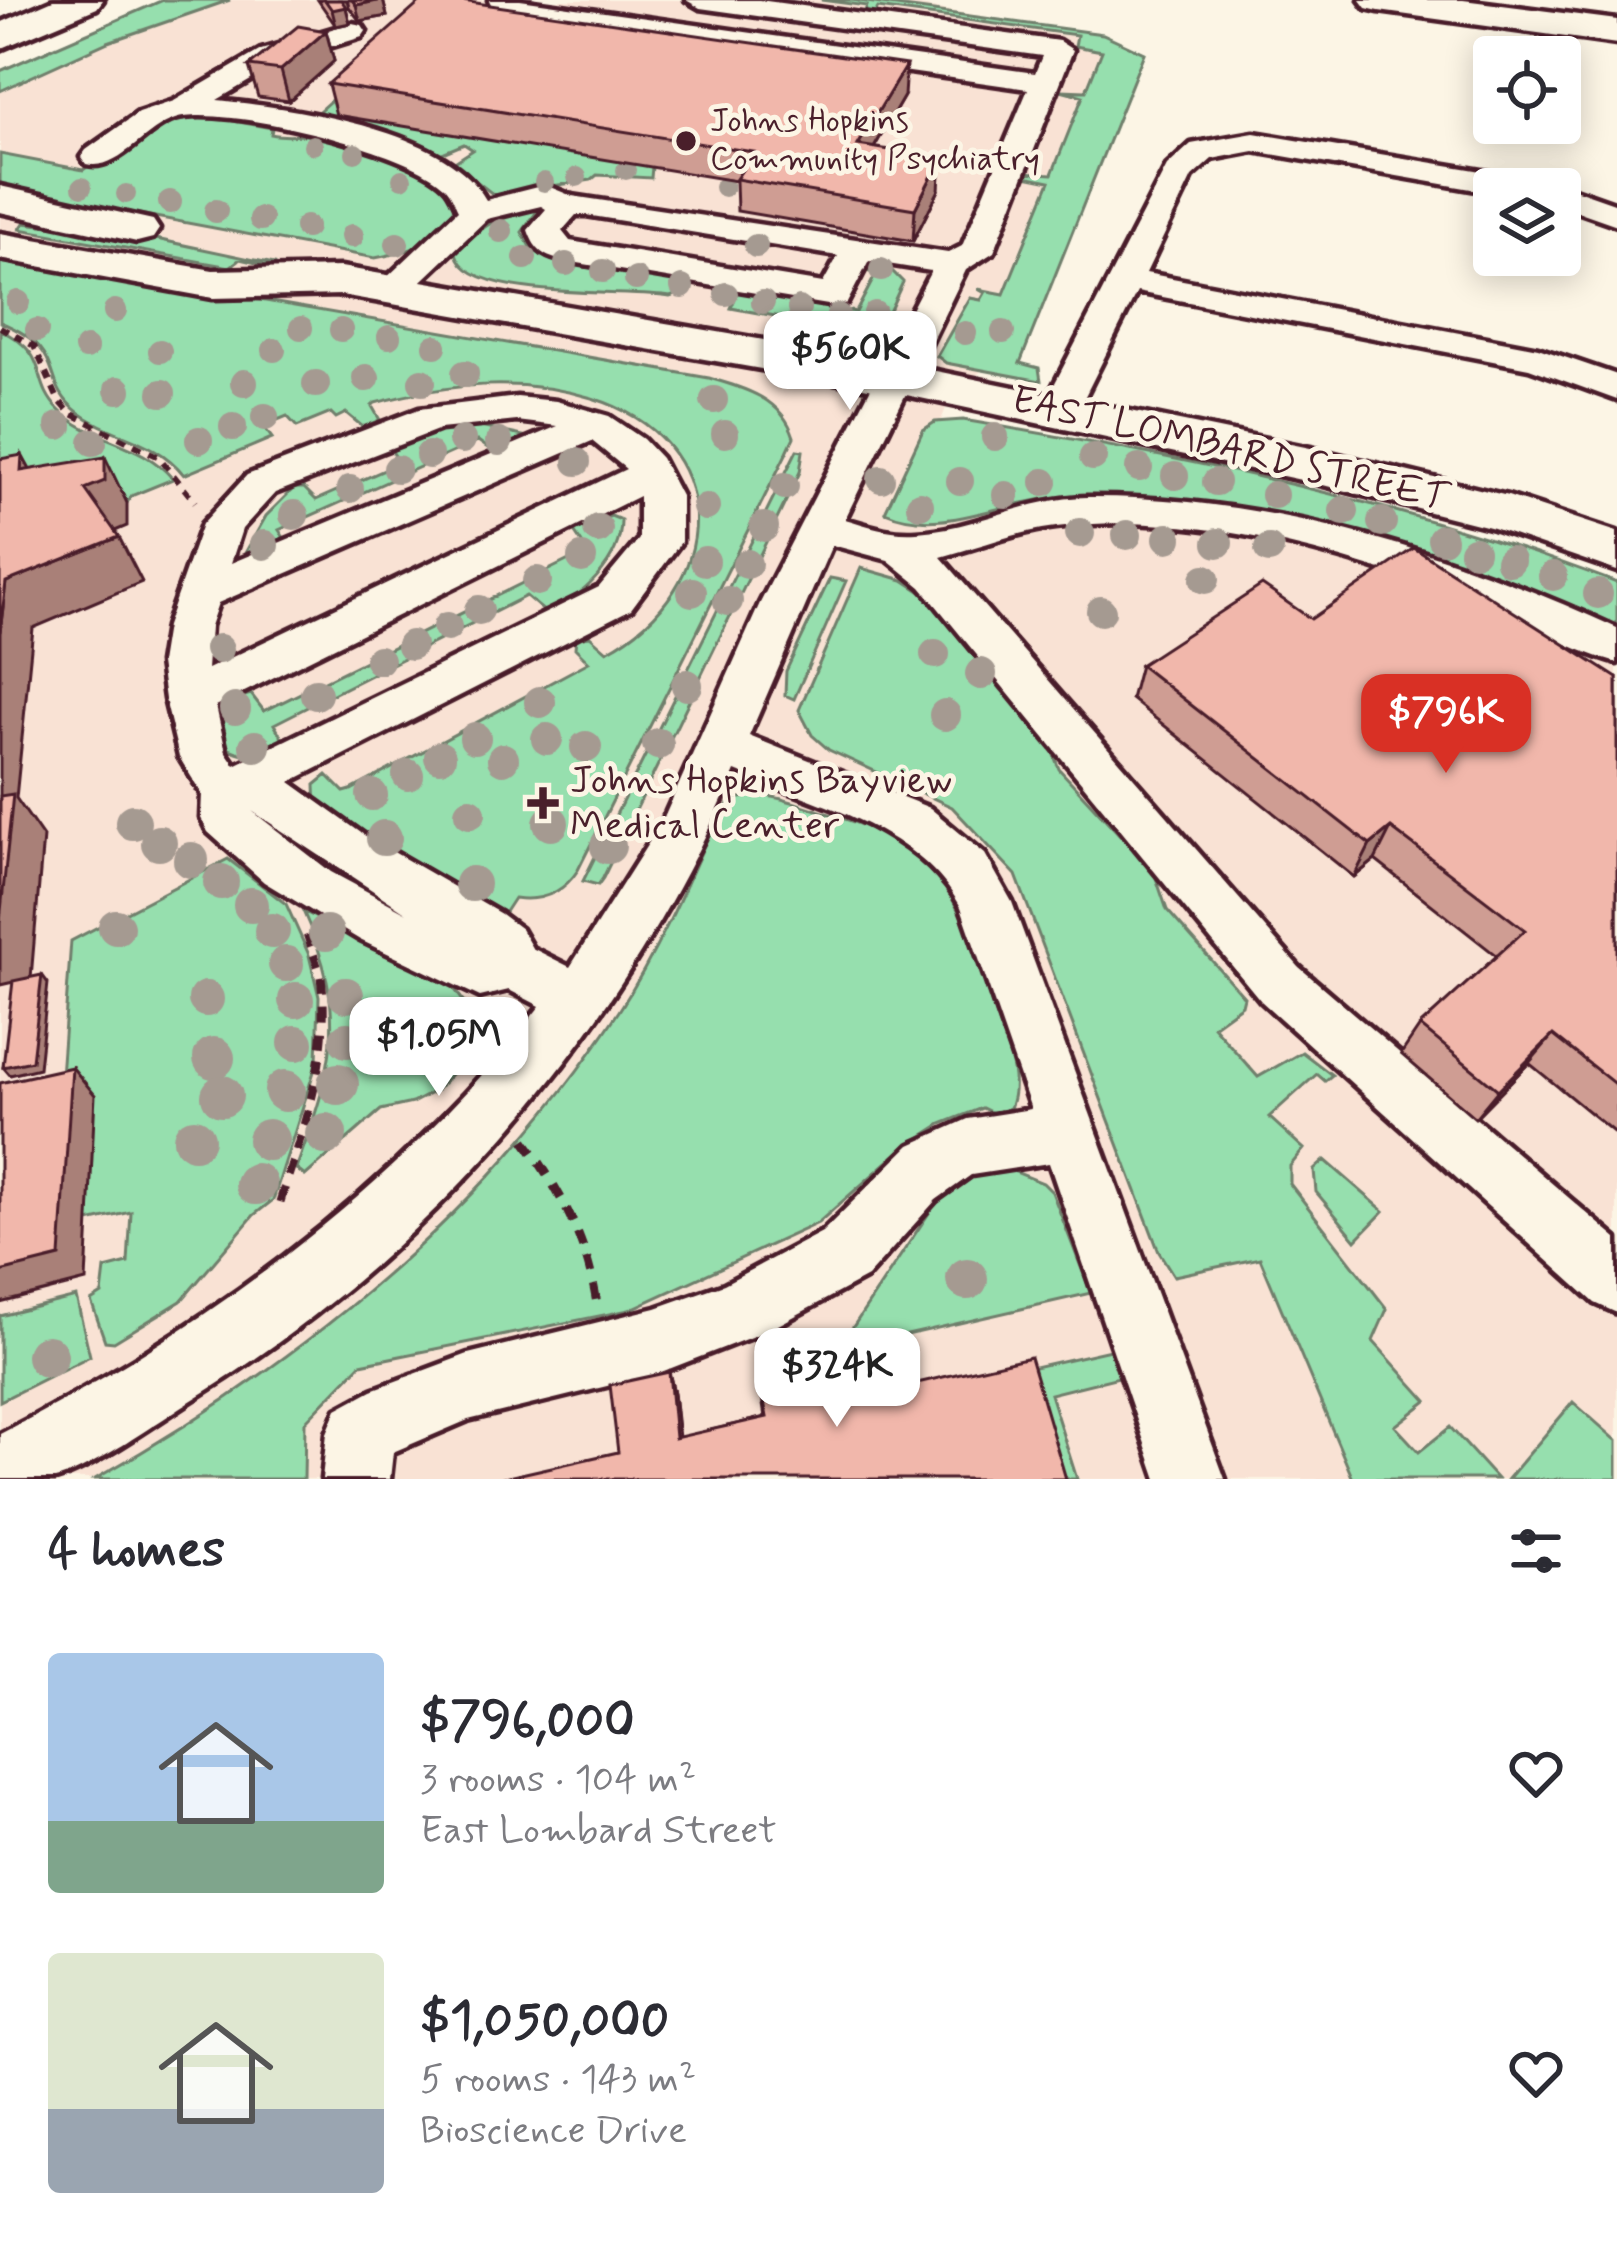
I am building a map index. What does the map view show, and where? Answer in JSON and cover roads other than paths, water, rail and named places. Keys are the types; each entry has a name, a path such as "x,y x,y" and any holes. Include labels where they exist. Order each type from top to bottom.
{"highway":[{"path":"0,13 26,0"},
{"path":"0,37 84,0"},
{"path":"1379,0 1617,32"},
{"path":"1542,0 1617,9"}],"main road":[{"name":"EAST LOMBARD STREET","path":"0,199 302,263 341,281"},
{"name":"EAST LOMBARD STREET","path":"0,246 213,284 341,281 896,378 1060,410 1508,514 1617,552"}],"street":[{"path":"503,0 505,7 1047,83"},
{"path":"393,290 475,212 545,195 566,206 586,205 952,264 977,253 1060,55 1047,47 700,0"},
{"path":"98,157 159,115 182,108 271,56 352,32"},
{"path":"182,108 317,127 417,153 459,181 475,212"},
{"path":"1060,410 1178,173 1202,151 1254,142 1473,179"},
{"path":"1581,202 1617,215"},
{"path":"566,206 545,230 560,250 834,295 859,248"},
{"path":"0,1471 196,1361 263,1315 375,1229 493,1110 578,998 653,886 724,746 770,629 952,264"},
{"path":"1125,279 1538,359 1617,388"},
{"path":"227,791 615,598 660,542 660,496 629,448 595,425 556,413 517,409 433,418 261,484 223,524 188,626 183,663 203,757 227,791 226,818 286,872 480,973 513,965 578,998"},
{"path":"200,594 595,425"},
{"path":"188,699 650,474"},
{"path":"900,548 1079,511 1219,521 1367,552 1507,599 1617,647"},
{"path":"821,527 900,548 936,576 1280,984 1617,1282"},
{"path":"724,746 912,822 967,869 986,902 1191,1479"},
{"path":"356,1479 361,1433 399,1409 442,1392 658,1340 834,1262 862,1239 916,1178 954,1150 1000,1139 1069,1134"}],"place":[{"name":"Johns Hopkins Community Psychiatry","path":"686,141"},
{"name":"Johns Hopkins Bayview Medical Center","path":"543,803"}]}
